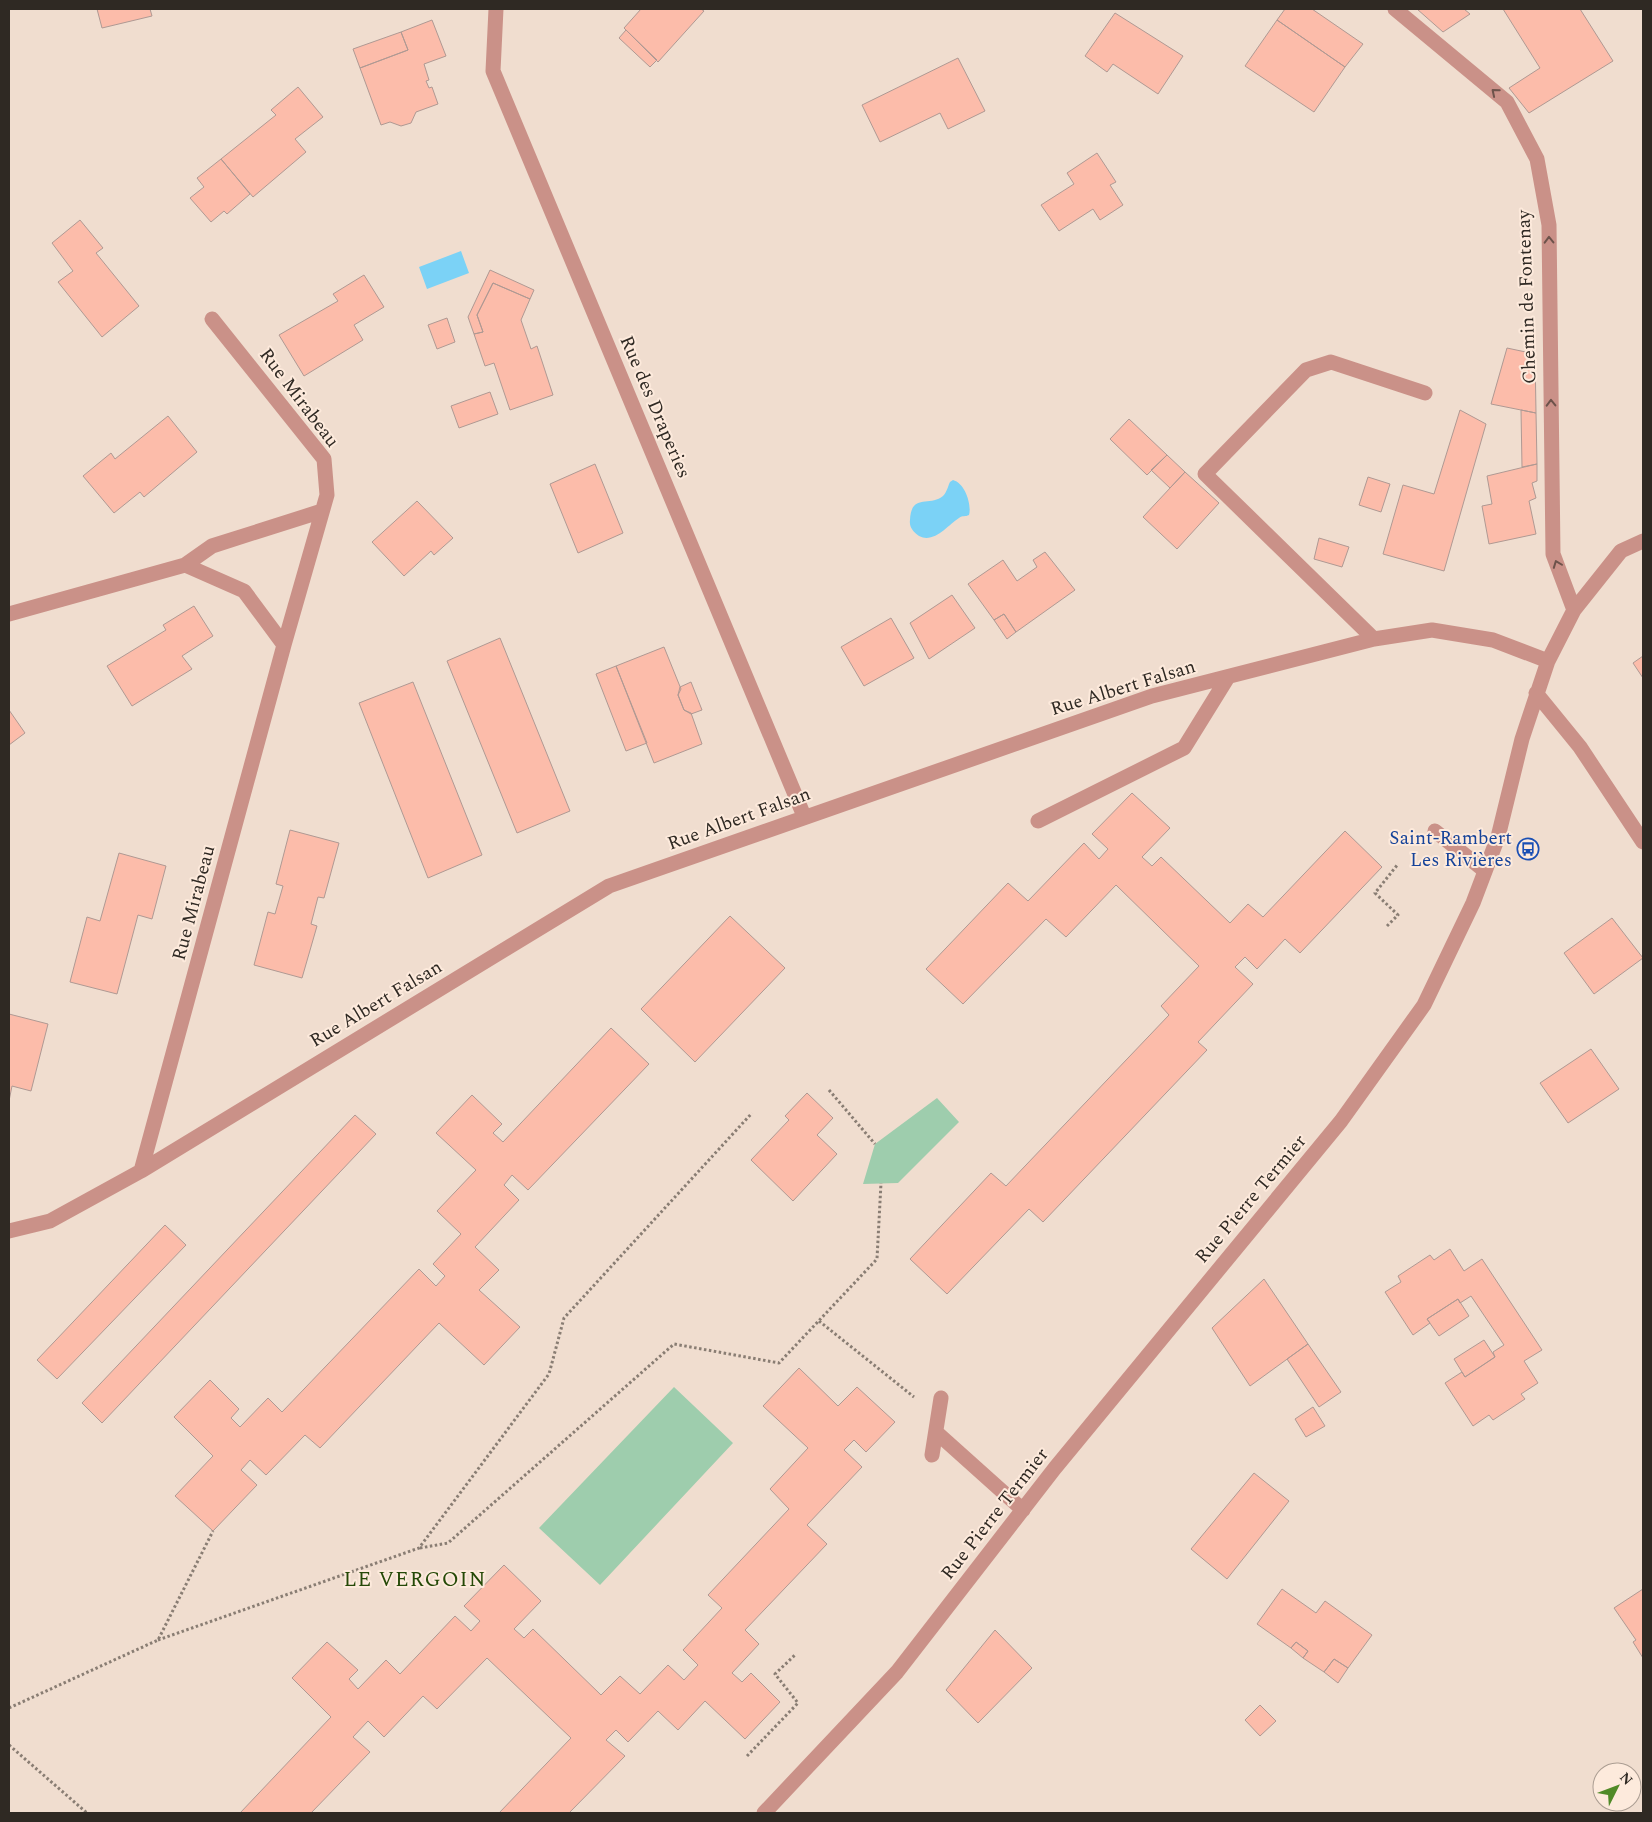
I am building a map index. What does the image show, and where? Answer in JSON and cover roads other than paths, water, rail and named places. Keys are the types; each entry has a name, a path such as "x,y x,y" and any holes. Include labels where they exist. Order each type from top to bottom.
{"street":[{"name":"Rue des Draperies","path":"496,9 493,71 804,816"},
{"name":"Chemin de Fontenay","path":"1395,9 1507,102 1537,159 1549,226 1553,554 1574,610"},
{"name":"Rue Mirabeau","path":"141,1171 284,645 327,495 324,459 212,319"},
{"path":"1374,638 1205,474 1306,370 1330,362 1425,393"},
{"path":"9,614 185,564 212,546 322,511"},
{"name":"Rue Pierre Termier","path":"764,1813 897,1672 1022,1510 1341,1121 1424,1005 1473,903 1498,836 1522,739 1548,661 1574,610 1621,552 1643,541"},
{"path":"185,564 244,591 284,645"},
{"name":"Rue Albert Falsan","path":"9,1231 50,1221 141,1171 609,886 804,816 1152,696 1374,638 1432,630 1493,640 1548,661"},
{"path":"1038,820 1184,748 1228,677"},
{"path":"1536,694 1580,747 1643,842"},
{"path":"1434,831 1485,871"},
{"path":"932,1455 940,1398"},
{"path":"936,1432 1022,1510"}],"water":[{"path":"461,251 469,273 427,289 419,267"},
{"path":"953,480 961,485 967,495 969,515 960,517 935,536 925,538 919,536 910,525 911,512 914,506 917,503 932,501 943,496"}],"place":[{"name":"Saint-Rambert Les Rivières","path":"1528,849"}],"district":[{"name":"LE VERGOIN","path":"415,1580"}]}
